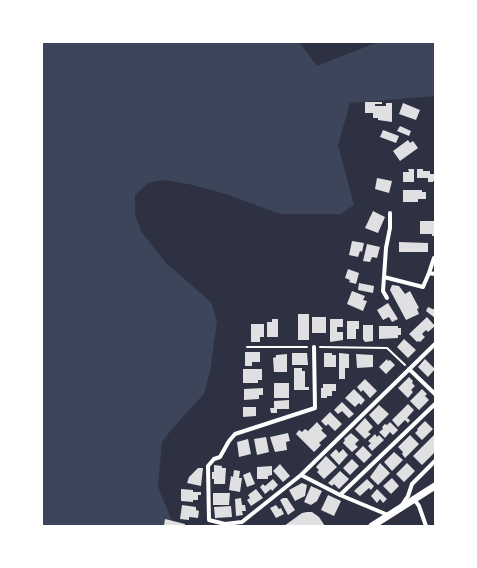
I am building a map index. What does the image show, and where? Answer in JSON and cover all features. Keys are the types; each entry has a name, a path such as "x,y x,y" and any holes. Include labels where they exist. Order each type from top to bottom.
{"main road":[{"path":"372,526 435,486"}],"street":[{"path":"387,298 384,291 384,278 386,248 390,228 390,213"},
{"path":"384,278 423,287 427,280 434,258"},
{"path":"429,273 435,274"},
{"path":"314,347 316,408 235,434 229,441 220,457 214,459 208,466 209,520 225,524 242,522 301,475 435,344"},
{"path":"409,369 435,394"},
{"path":"340,495 435,404"},
{"path":"399,509 408,496 412,484 435,461"},
{"path":"301,475 340,495 388,515"},
{"path":"414,499 419,506 426,526"}],"path":[{"path":"246,347 387,348 409,369"}],"shaded area":[{"path":"42,42 299,42 317,66 378,42 435,42 435,96 350,103 338,145 354,205 341,214 280,214 226,194 188,184 164,180 148,183 135,195 135,215 141,231 166,263 211,302 217,321 210,372 204,394 162,442 158,487 174,526 42,526"}],"building":[{"path":"365,102 382,102 382,104 375,104 375,106 386,106 386,103 392,103 392,122 373,118 373,113 365,113"},
{"path":"403,103 420,110 416,120 399,114"},
{"path":"400,126 411,131 409,136 397,131"},
{"path":"383,130 399,136 396,143 380,137"},
{"path":"408,140 410,143 413,141 418,148 400,161 393,151"},
{"path":"408,169 414,169 414,182 403,182 403,172 409,172"},
{"path":"417,169 423,169 423,171 430,171 430,174 435,174 435,181 428,182 428,178 417,178"},
{"path":"377,178 392,181 389,193 375,189"},
{"path":"403,190 422,190 422,192 426,192 426,199 418,199 418,202 403,202"},
{"path":"373,211 385,217 378,233 365,228"},
{"path":"420,221 435,221 435,236 432,236 432,234 420,234"},
{"path":"352,241 364,243 362,252 360,251 358,257 349,255"},
{"path":"399,242 428,243 428,252 399,252"},
{"path":"367,244 380,247 377,258 372,257 370,262 363,261"},
{"path":"348,269 359,273 356,284 349,282 350,280 345,278"},
{"path":"359,283 374,286 373,293 358,290"},
{"path":"392,285 399,286 405,294 410,291 419,308 417,309 419,314 406,320 390,290"},
{"path":"352,291 365,296 363,300 367,301 363,311 347,304"},
{"path":"388,303 398,319 392,322 389,317 383,320 377,310"},
{"path":"428,307 435,310 435,318 426,311"},
{"path":"298,314 309,314 309,340 298,340"},
{"path":"312,317 326,317 326,333 312,333"},
{"path":"427,317 435,326 428,332 426,330 422,334 425,337 420,342 417,342 409,334"},
{"path":"272,319 278,319 278,337 267,337 267,322 272,322"},
{"path":"330,319 343,319 343,327 337,327 337,332 343,332 343,340 330,342"},
{"path":"347,321 359,321 359,329 356,329 356,339 347,339"},
{"path":"251,324 264,324 264,337 260,337 260,342 251,342"},
{"path":"363,325 373,325 373,341 365,342 363,339"},
{"path":"379,326 398,326 398,328 401,328 401,335 398,335 398,338 379,339"},
{"path":"404,339 416,350 408,358 397,347"},
{"path":"245,352 260,352 260,362 252,362 252,366 245,366"},
{"path":"292,353 307,353 308,365 292,365"},
{"path":"324,353 332,353 332,355 336,355 336,367 324,367"},
{"path":"339,353 349,354 349,368 345,368 345,379 339,379"},
{"path":"287,354 287,372 274,372 273,358 276,357 276,355"},
{"path":"356,354 373,355 373,367 357,368"},
{"path":"387,359 395,365 386,374 379,367"},
{"path":"425,359 435,369 428,377 418,367"},
{"path":"294,368 302,368 302,371 305,371 305,387 309,387 309,390 294,390"},
{"path":"243,369 262,369 262,380 258,380 258,383 243,383"},
{"path":"409,377 415,386 411,390 413,392 408,398 398,388"},
{"path":"365,379 377,391 370,398 363,390 361,392 357,387"},
{"path":"274,383 289,383 289,398 274,398"},
{"path":"323,384 336,384 336,391 332,391 332,396 321,398 321,388 323,388"},
{"path":"263,388 263,395 259,395 259,399 244,400 244,389"},
{"path":"354,389 365,400 361,405 359,403 355,407 345,398"},
{"path":"422,389 427,394 425,396 429,400 419,410 410,401"},
{"path":"289,400 289,409 277,409 277,413 271,413 270,408 274,408 274,401"},
{"path":"342,402 354,414 349,418 342,411 338,414 334,410"},
{"path":"408,404 414,410 407,418 410,420 408,423 405,420 398,427 392,420"},
{"path":"379,405 389,414 378,425 369,415"},
{"path":"243,407 256,407 256,416 243,417"},
{"path":"330,412 342,424 335,431 328,424 326,426 321,421"},
{"path":"365,418 373,427 368,432 371,434 365,439 355,429"},
{"path":"425,421 433,429 422,440 415,433"},
{"path":"317,422 323,429 321,430 327,436 319,443 321,445 314,452 296,434 299,430 302,432 305,429 308,431"},
{"path":"390,422 398,430 393,435 390,432 385,438 379,432 383,429 382,427 385,424 387,425"},
{"path":"288,433 290,441 286,442 287,450 275,452 270,437"},
{"path":"351,433 359,440 355,444 358,447 352,452 343,443 345,440 344,439"},
{"path":"375,434 377,437 379,435 384,440 372,451 368,446 371,443 368,441"},
{"path":"435,434 435,452 422,465 413,456"},
{"path":"410,435 419,444 405,458 402,454 403,452 398,447"},
{"path":"266,437 269,452 257,455 254,439"},
{"path":"248,439 251,454 239,457 237,442"},
{"path":"363,446 372,455 364,463 355,454"},
{"path":"336,449 339,453 343,449 348,455 339,465 330,455"},
{"path":"394,452 403,460 392,471 384,462"},
{"path":"326,456 337,467 324,479 317,472 319,470 316,467"},
{"path":"352,459 359,466 350,475 343,468"},
{"path":"380,463 390,473 378,485 370,477"},
{"path":"407,463 415,471 404,482 396,474"},
{"path":"280,464 290,476 283,482 273,471"},
{"path":"214,465 226,468 225,484 214,484 212,472 214,472"},
{"path":"272,466 272,475 268,476 268,479 257,479 257,467"},
{"path":"198,468 203,468 201,486 187,483 189,477"},
{"path":"234,470 240,471 239,478 242,478 240,492 229,490 231,476 233,477"},
{"path":"340,471 349,479 339,489 334,484 332,486 328,483"},
{"path":"250,472 255,484 247,487 243,475"},
{"path":"392,478 399,486 391,494 383,486"},
{"path":"273,479 278,485 272,491 271,489 265,494 260,487 263,484 265,486"},
{"path":"367,479 374,486 371,490 369,488 360,496 354,491"},
{"path":"302,483 307,485 305,496 295,501 289,490"},
{"path":"311,486 322,491 317,501 311,505 304,502"},
{"path":"181,489 201,492 201,495 198,495 198,500 193,500 193,502 181,501"},
{"path":"256,489 263,498 251,506 247,500 250,498 248,495"},
{"path":"377,489 387,499 383,503 380,499 377,503 371,496"},
{"path":"213,493 230,493 229,505 213,505"},
{"path":"328,495 341,501 334,516 321,510"},
{"path":"241,498 242,505 245,505 246,511 242,511 243,515 236,516 235,499"},
{"path":"287,498 295,510 288,515 280,500"},
{"path":"182,505 196,507 196,510 199,511 198,518 189,517 189,520 180,519"},
{"path":"276,505 279,509 281,508 284,514 276,518 270,508"},
{"path":"231,506 232,517 215,518 214,507"},
{"path":"312,512 319,517 325,526 284,526 302,513"},
{"path":"165,519 185,524 185,526 164,526"}]}
